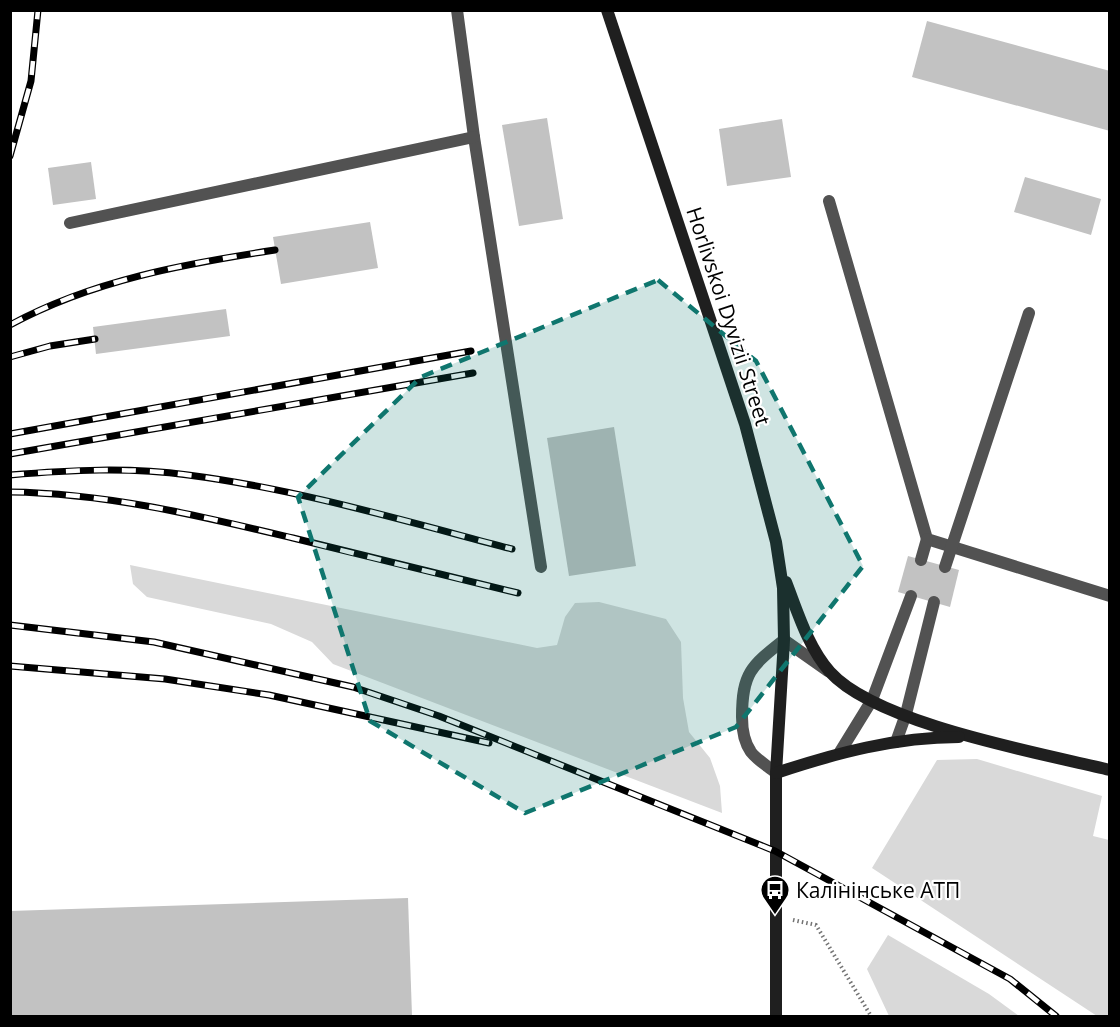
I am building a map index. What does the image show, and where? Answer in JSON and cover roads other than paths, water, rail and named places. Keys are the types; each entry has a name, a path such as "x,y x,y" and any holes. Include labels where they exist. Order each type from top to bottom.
{"main road":[{"name":"Horlivskoi Dyvizii Street","path":"607,10 745,424 767,500 780,567 784,640 776,773"},
{"path":"780,567 815,651 831,674 872,700 969,737 1110,770"},
{"path":"776,1017 776,773 840,752 933,737 969,737"}],"lane":[{"path":"457,10 474,137 541,567"},
{"path":"70,223 474,137"},
{"path":"829,201 927,539 921,560"},
{"path":"945,567 1029,313"},
{"path":"927,539 951,549 1110,596"},
{"path":"840,752 872,700 910,596"},
{"path":"896,742 906,714 934,602"},
{"path":"776,773 752,752 742,731 742,689 759,659 784,640 831,674"}],"railway":[{"path":"10,156 31,81 38,10"},
{"path":"10,325 41,309 106,285 173,268 275,250"},
{"path":"10,357 50,346 95,339"},
{"path":"10,434 471,351"},
{"path":"10,454 473,373"},
{"path":"10,475 99,470 144,471 229,481 310,497 512,549"},
{"path":"10,492 46,493 153,507 293,538 518,593"},
{"path":"10,625 154,642 353,687 439,716 775,851 1010,979 1056,1016"},
{"path":"10,666 165,679 269,695 489,743"}],"place":[{"name":"Калінінське АТП","path":"775,916"}]}
